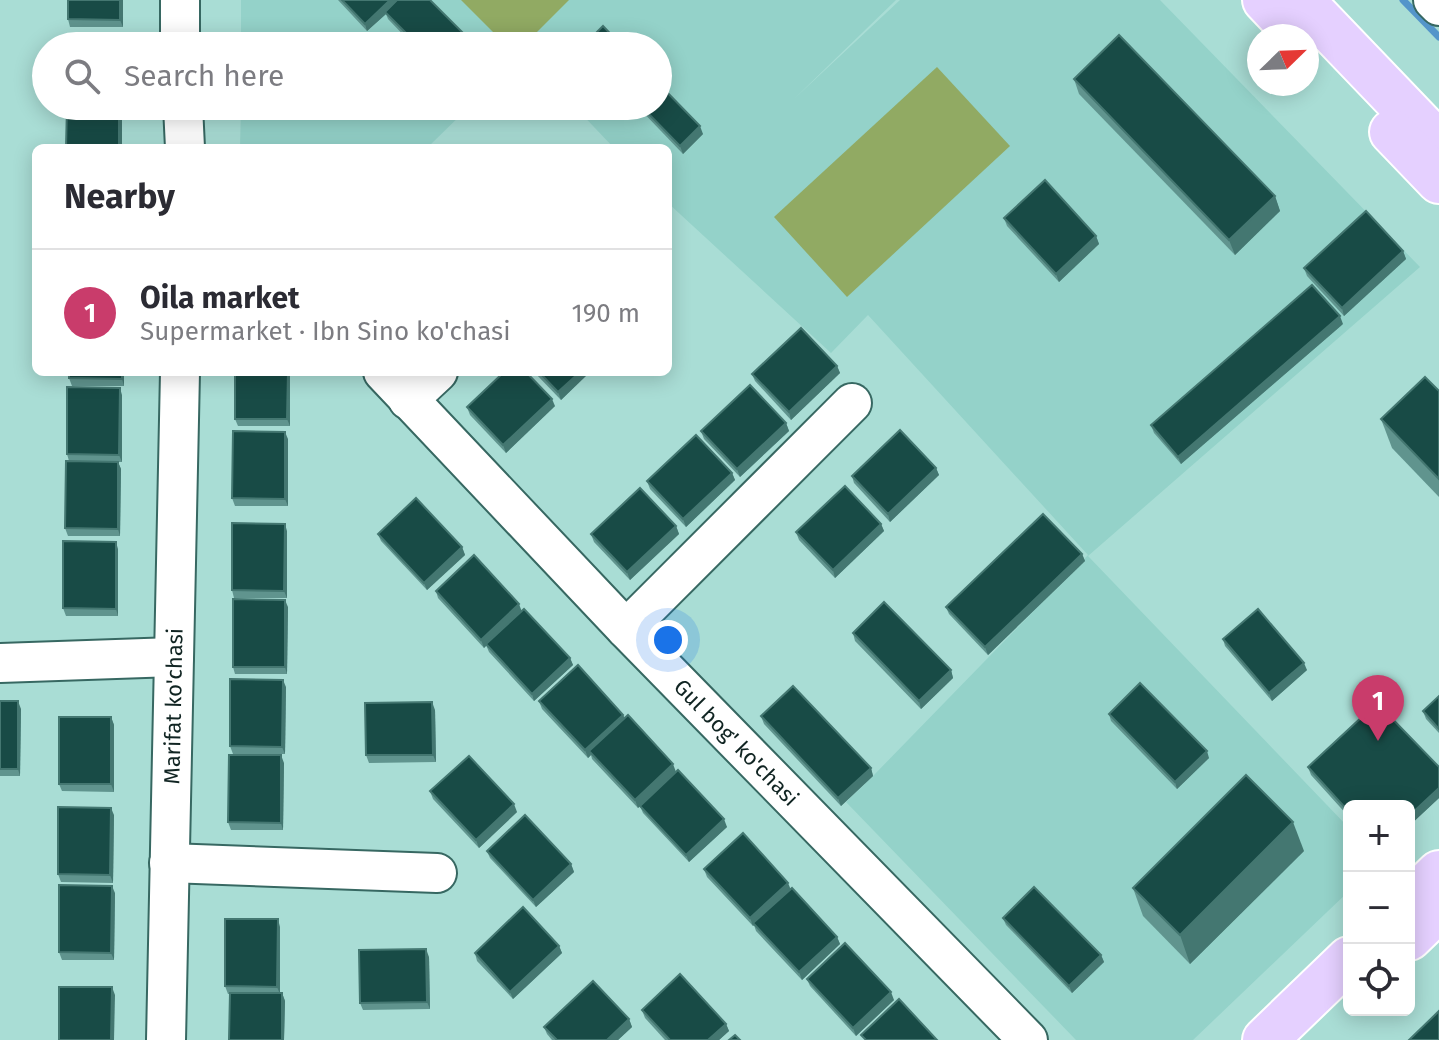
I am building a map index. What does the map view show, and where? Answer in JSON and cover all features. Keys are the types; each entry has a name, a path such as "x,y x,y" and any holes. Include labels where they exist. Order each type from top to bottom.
{"main road":[{"path":"1265,0 1288,24"},
{"path":"1301,0 1439,144"},
{"path":"1319,56 1439,181"},
{"path":"1415,896 1439,873"},
{"path":"1415,932 1439,909"},
{"path":"1265,1040 1343,965"},
{"path":"1302,1040 1343,1001"}],"street":[{"path":"180,0 180,32"},
{"path":"1433,0 1439,6"},
{"path":"184,120 185,144"},
{"name":"Marifat ko'chasi","path":"166,1040 180,376"},
{"name":"Gul bog' ko'chasi","path":"387,376 626,629 1028,1040"},
{"path":"408,400 434,376"},
{"path":"626,629 852,403"},
{"path":"0,663 174,657"},
{"path":"169,863 437,873"}],"shaded area":[{"path":"241,0 896,0 794,99 900,0 1160,0 1247,89 1247,96 1253,96 1420,267 1088,556 1343,822 1343,897 1193,1040 1076,1040 846,802 1088,555 868,315 831,353 672,207 672,144 610,144 587,120 672,120 672,32 241,32"},
{"path":"241,120 456,120 431,144 240,144"}],"green space":[{"path":"461,0 569,0 537,32 493,32"},
{"path":"937,67 1010,146 847,297 774,217"}],"building":[{"path":"68,0 120,0 120,20 68,19"},
{"path":"342,0 390,0 365,24"},
{"path":"397,0 430,0 462,32 405,32 385,12"},
{"path":"1119,35 1275,196 1229,240 1074,79"},
{"path":"672,97 700,126 680,146 655,120 672,120"},
{"path":"67,120 119,120 119,144 66,144"},
{"path":"1045,180 1096,236 1056,274 1004,218"},
{"path":"1366,211 1403,251 1342,308 1304,268"},
{"path":"1312,285 1340,316 1178,457 1151,425"},
{"path":"801,328 837,366 789,412 752,374"},
{"path":"69,376 122,376 122,379"},
{"path":"235,376 288,376 287,419 235,419"},
{"path":"500,376 530,376 552,399 503,445 467,407"},
{"path":"543,376 576,376 558,392"},
{"path":"1425,377 1439,391 1439,479 1381,419"},
{"path":"750,385 786,423 737,469 701,431"},
{"path":"67,387 120,388 119,455 67,454"},
{"path":"900,430 936,468 888,514 852,476"},
{"path":"233,431 285,432 285,499 232,498"},
{"path":"696,435 732,473 683,519 647,481"},
{"path":"66,461 118,462 118,529 65,528"},
{"path":"845,486 881,524 833,570 796,532"},
{"path":"640,488 676,526 627,572 591,534"},
{"path":"416,498 462,547 424,583 378,534"},
{"path":"1043,514 1082,554 985,647 946,607"},
{"path":"232,523 285,524 284,591 232,590"},
{"path":"63,541 116,542 116,609 63,608"},
{"path":"474,555 519,604 481,640 436,591"},
{"path":"233,599 285,600 285,667 233,667"},
{"path":"884,602 951,670 919,701 853,633"},
{"path":"524,609 570,658 532,694 486,644"},
{"path":"1258,609 1304,663 1269,693 1223,639"},
{"path":"578,665 623,715 585,750 539,701"},
{"path":"230,679 283,680 282,747 230,746"},
{"path":"1140,683 1207,751 1175,782 1109,714"},
{"path":"793,686 871,768 838,798 761,716"},
{"path":"1439,696 1439,729 1423,711"},
{"path":"0,701 18,701 18,769 0,769"},
{"path":"432,702 433,755 366,755 365,703"},
{"path":"1377,703 1439,767 1439,788 1415,810 1415,800 1343,800 1343,805 1308,767"},
{"path":"628,715 673,764 635,800 589,751"},
{"path":"59,717 111,717 111,784 59,784"},
{"path":"229,755 281,755 281,823 228,822"},
{"path":"469,756 514,804 476,840 430,791"},
{"path":"678,770 724,819 686,855 640,806"},
{"path":"1246,775 1293,822 1180,935 1133,888"},
{"path":"58,807 111,808 110,875 58,874"},
{"path":"525,815 571,864 533,900 487,851"},
{"path":"743,833 788,883 750,918 704,869"},
{"path":"59,885 112,886 111,953 59,952"},
{"path":"1034,887 1101,955 1069,986 1003,918"},
{"path":"792,888 837,937 799,972 753,923"},
{"path":"523,907 559,946 510,992 475,953"},
{"path":"225,919 278,919 277,987 225,986"},
{"path":"845,943 891,992 853,1028 807,979"},
{"path":"426,949 427,1002 360,1003 359,950"},
{"path":"680,974 726,1024 708,1040 670,1040 642,1010"},
{"path":"593,981 629,1019 607,1040 557,1040 544,1027"},
{"path":"59,987 112,987 111,1040 59,1040"},
{"path":"230,993 282,993 282,1040 229,1040"},
{"path":"899,999 937,1040 866,1040 861,1035"},
{"path":"1439,1011 1439,1040 1409,1040"}],"waterway":[{"path":"1403,0 1439,37"}],"place":[{"name":"Oila market","path":"1378,741"}]}
